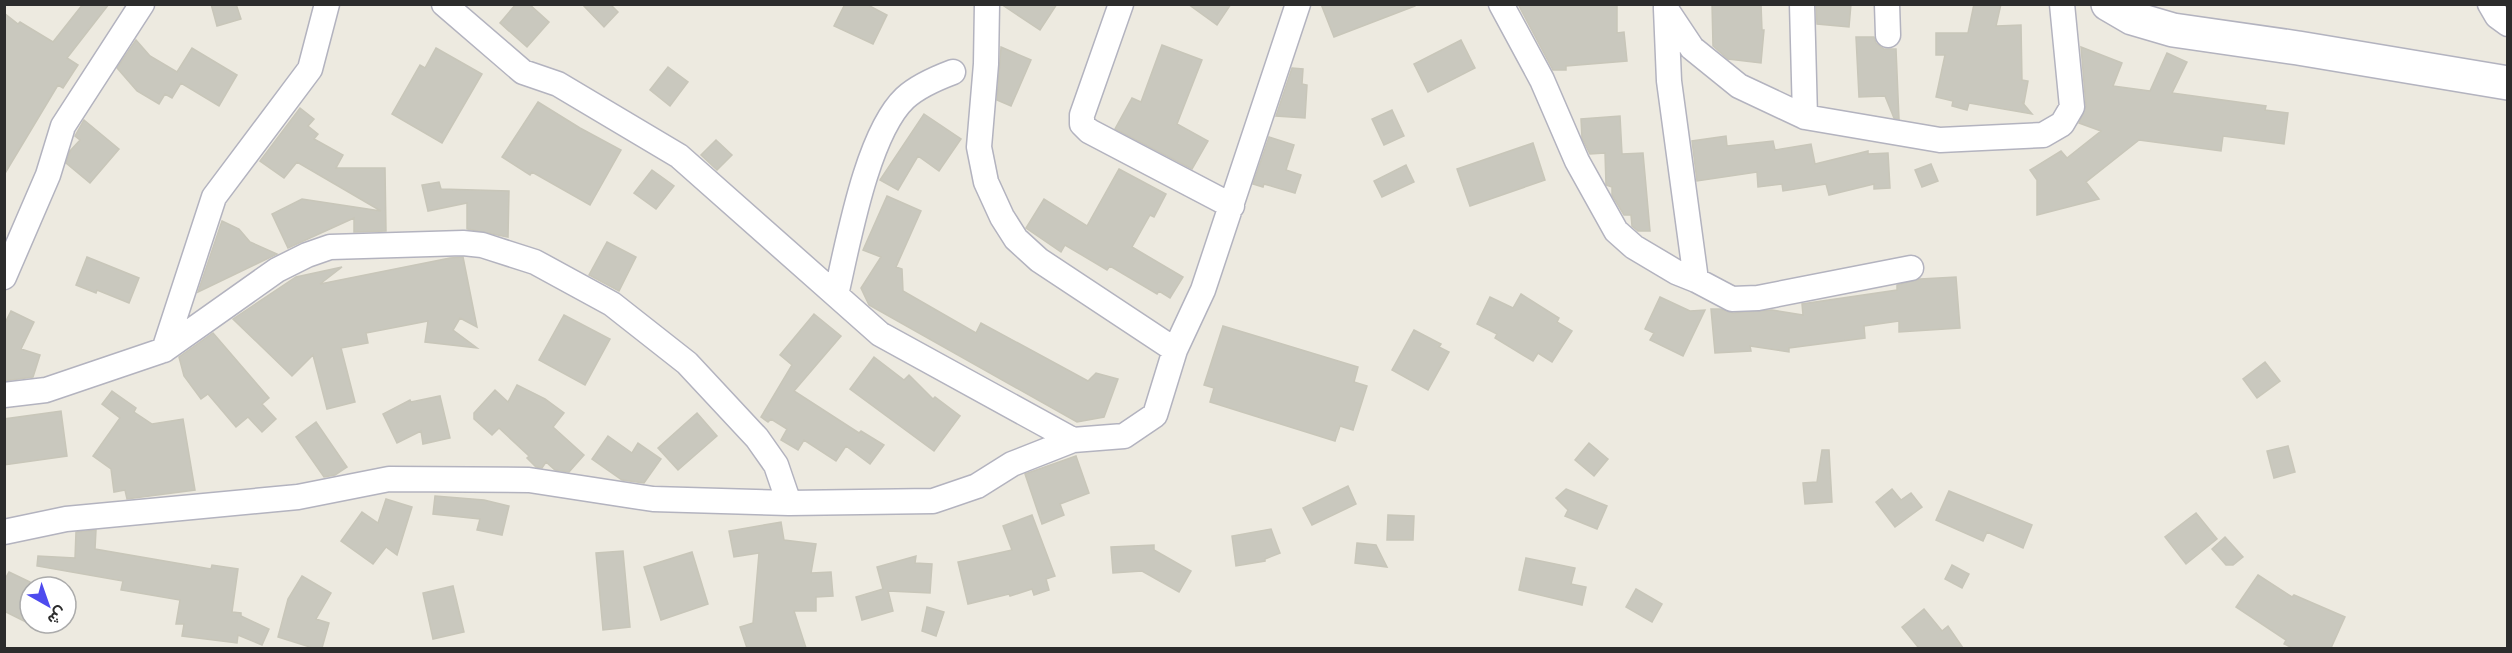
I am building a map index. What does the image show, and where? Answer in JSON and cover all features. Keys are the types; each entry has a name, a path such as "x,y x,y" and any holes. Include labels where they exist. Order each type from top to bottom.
{"main road":[{"path":"2108,4 2132,18 2173,30 2508,83"}],"street":[{"path":"4,278 48,175 63,126 142,4"},
{"path":"164,350 214,197 310,69 327,4"},
{"path":"444,4 523,72 558,84 679,156 880,334 1073,440"},
{"path":"987,4 986,64 979,147 986,182 1002,217 1016,239 1040,260 1175,350"},
{"path":"1121,4 1082,115 1082,124 1089,131 1232,206"},
{"path":"4,532 66,519 298,497 388,479 529,480 653,499 789,503 933,501 977,486 1012,464 1073,440 1124,436 1155,415 1175,350 1203,290 1298,4"},
{"path":"1501,4 1542,80 1577,161 1616,231 1634,247 1676,272 1732,298 1758,298 1911,268"},
{"path":"1802,4 1805,117"},
{"path":"1887,4 1888,34"},
{"path":"1666,7 1692,48 1739,86 1805,117 1940,140 2043,135 2062,123 2072,107 2062,4"},
{"path":"2490,4 2497,16 2508,24"},
{"path":"1666,7 1669,81 1696,280"},
{"path":"836,295 857,206 880,133 905,98 930,81 953,72"},
{"path":"4,395 46,390 164,350 277,270 307,255 330,247 463,243 482,245 535,262 612,304 687,363 757,438 776,465 789,503"}],"building":[{"path":"83,4 109,4 67,58 78,65 63,88 58,85 4,175 4,13 18,24 20,22 53,42"},
{"path":"211,4 236,4 241,19 217,26"},
{"path":"516,4 529,4 549,22 527,47 500,23"},
{"path":"582,4 610,4 618,12 604,27"},
{"path":"845,4 866,4 887,15 873,44 834,26"},
{"path":"1001,4 1057,4 1040,30"},
{"path":"1188,4 1231,4 1217,25"},
{"path":"1321,4 1415,4 1415,6 1334,37"},
{"path":"1518,4 1617,4 1617,33 1624,32 1627,61 1566,66 1566,70 1553,70"},
{"path":"1712,4 1761,4 1762,30 1764,30 1761,63 1728,59 1713,46"},
{"path":"1816,4 1851,4 1849,27 1817,24"},
{"path":"1974,4 2001,4 1996,26 2021,25 2022,80 2028,81 2024,103 2022,102 2032,114 1969,103 1967,110 1952,106 1953,101 1936,97 1945,55 1936,55 1936,33 1968,33"},
{"path":"1856,37 1874,37 1876,43 1884,49 1896,49 1899,119 1894,118 1885,96 1859,97"},
{"path":"136,40 150,56 177,72 192,48 237,75 219,106 181,83 172,98 165,94 159,104 137,91 117,68"},
{"path":"1461,40 1475,68 1428,92 1414,64"},
{"path":"1162,45 1202,60 1177,124 1208,141 1192,169 1115,129 1132,98 1141,102"},
{"path":"1001,47 1031,60 1011,106 997,100"},
{"path":"2081,47 2122,63 2113,86 2150,91 2167,53 2187,62 2172,93 2266,106 2265,110 2288,113 2284,144 2223,136 2221,151 2139,140 2086,182 2099,199 2037,215 2037,180 2030,170 2061,151 2067,158 2101,131 2079,123 2086,106"},
{"path":"436,48 482,74 442,143 392,114 420,65 425,68"},
{"path":"668,67 688,82 670,106 650,90"},
{"path":"1292,68 1303,69 1302,84 1307,85 1305,118 1276,116"},
{"path":"538,102 621,150 590,205 532,172 530,175 502,157"},
{"path":"300,108 314,119 308,126 318,134 314,139 343,155 336,168 385,168 386,231 354,232 354,218 288,248 272,214 302,199 381,211 297,162 284,178 260,161"},
{"path":"1392,110 1404,136 1384,145 1372,119"},
{"path":"924,114 961,139 939,171 918,156 898,190 880,180"},
{"path":"1620,116 1622,154 1643,153 1650,231 1638,231 1632,226 1631,215 1624,215 1612,195 1612,187 1606,185 1605,153 1590,154 1582,138 1581,119"},
{"path":"84,120 119,149 90,183 66,163 70,151 80,140 75,136"},
{"path":"1726,136 1727,146 1773,141 1775,150 1811,144 1815,164 1868,151 1868,154 1888,153 1890,188 1874,189 1874,184 1829,195 1826,184 1783,191 1782,184 1758,187 1757,172 1697,181 1692,141"},
{"path":"1269,137 1294,145 1286,170 1301,175 1295,193 1264,184 1263,187 1253,184"},
{"path":"716,140 732,155 717,170 701,155"},
{"path":"1533,143 1545,180 1470,206 1457,169"},
{"path":"1931,164 1938,181 1922,187 1915,170"},
{"path":"1406,165 1414,182 1382,197 1374,181"},
{"path":"1119,169 1166,194 1154,217 1150,215 1132,247 1183,277 1170,298 1159,291 1157,294 1110,266 1107,270 1065,245 1061,252 1026,228 1044,199 1087,226"},
{"path":"652,170 674,186 656,209 634,193"},
{"path":"439,182 441,189 509,191 508,237 467,229 467,203 428,211 422,185"},
{"path":"887,196 921,211 896,267 902,269 903,291 976,333 981,323 1088,381 1096,373 1118,379 1104,417 1077,422 869,305 861,288 881,257 863,250"},
{"path":"222,221 239,229 250,242 277,254 198,292"},
{"path":"607,242 636,257 619,291 589,275"},
{"path":"87,257 139,278 129,303 97,290 96,293 76,285"},
{"path":"463,257 477,327 460,318 453,330 477,348 425,342 428,321 366,333 368,343 341,348 355,402 327,409 313,355 292,376 233,319 296,277 342,267 320,284"},
{"path":"1956,277 1960,328 1899,332 1899,321 1864,326 1865,338 1789,348 1789,352 1750,346 1751,351 1715,353 1711,309 1733,313 1772,310 1803,315 1802,304 1897,290 1897,285 1920,279"},
{"path":"1521,294 1559,318 1557,322 1572,331 1552,362 1538,353 1533,361 1495,338 1497,334 1477,324 1490,297 1513,308"},
{"path":"1660,297 1690,311 1705,310 1683,356 1650,340 1654,333 1645,329"},
{"path":"11,311 34,322 21,349 40,355 33,377 4,381 4,325"},
{"path":"814,314 841,336 794,391 859,433 861,431 884,445 870,464 846,446 836,461 804,440 798,450 781,440 787,429 771,419 768,422 761,417 792,365 780,355"},
{"path":"564,315 610,339 585,385 539,360"},
{"path":"1223,326 1358,367 1354,382 1367,386 1353,430 1340,426 1335,441 1210,402 1214,388 1204,385"},
{"path":"1414,330 1441,344 1439,347 1449,352 1428,390 1392,370"},
{"path":"213,333 269,398 262,404 276,419 262,432 248,417 236,427 208,394 201,399 184,376 179,357"},
{"path":"874,357 904,380 909,375 933,399 935,397 960,416 934,451 850,389"},
{"path":"2265,362 2280,381 2257,398 2243,379"},
{"path":"517,385 545,399 564,413 553,427 584,455 569,472 555,470 546,462 542,468 536,467 527,458 529,456 499,428 492,435 474,419 474,413 495,390 508,402"},
{"path":"112,391 136,408 134,412 152,424 183,419 195,490 127,499 125,490 114,492 111,469 93,456 120,418 102,404"},
{"path":"440,396 450,438 423,444 421,431 397,443 383,414 410,400 411,402"},
{"path":"61,411 67,456 4,465 4,419"},
{"path":"697,413 717,436 678,470 658,448"},
{"path":"316,422 347,467 335,475 324,477 296,437"},
{"path":"608,436 632,453 638,443 661,459 644,483 622,480 592,459"},
{"path":"1589,443 1608,459 1594,476 1575,460"},
{"path":"2288,446 2295,472 2274,478 2267,451"},
{"path":"1822,450 1829,450 1832,502 1805,504 1803,483 1817,482"},
{"path":"1076,456 1089,493 1060,504 1064,515 1042,524 1025,474"},
{"path":"1348,486 1356,504 1312,525 1303,508"},
{"path":"1566,489 1607,506 1597,529 1565,516 1568,510 1556,498"},
{"path":"1892,489 1901,500 1911,493 1922,507 1895,527 1876,502"},
{"path":"1949,491 2032,525 2023,548 1987,532 1983,541 1936,520"},
{"path":"435,496 484,500 509,506 502,535 477,530 480,519 433,514"},
{"path":"386,499 412,507 397,555 386,547 373,564 341,541 362,512 378,523"},
{"path":"2196,513 2217,539 2186,564 2165,537"},
{"path":"1032,515 1055,576 1046,579 1049,590 1034,595 1032,589 968,604 958,562 1012,550 1003,526"},
{"path":"1388,515 1414,516 1413,540 1387,540"},
{"path":"781,522 784,540 816,544 811,573 831,572 833,596 816,597 816,611 794,611 806,648 747,648 740,627 753,623 759,553 734,557 729,531"},
{"path":"1271,529 1280,553 1265,561 1236,566 1232,536"},
{"path":"96,530 95,549 211,569 212,565 238,569 232,612 241,613 241,616 269,629 262,645 238,635 237,643 182,636 184,624 176,624 180,600 121,590 123,581 37,566 38,556 75,558 76,532"},
{"path":"2225,537 2243,557 2233,565 2226,565 2212,549"},
{"path":"1357,543 1376,545 1387,567 1355,563"},
{"path":"1154,545 1154,550 1191,571 1179,592 1142,571 1113,573 1111,547"},
{"path":"623,551 630,627 603,630 596,553"},
{"path":"692,552 708,604 661,620 644,567"},
{"path":"916,556 915,563 932,564 930,593 888,591 893,611 862,620 856,597 883,589 877,567"},
{"path":"1526,558 1575,568 1571,584 1586,587 1582,605 1519,590"},
{"path":"1952,565 1969,574 1962,588 1945,579"},
{"path":"9,572 18,576 18,618 4,611 4,581"},
{"path":"2258,575 2292,597 2294,595 2345,617 2331,648 2293,648 2284,644 2286,640 2236,607"},
{"path":"302,576 331,593 316,619 329,623 322,648 313,648 278,637 288,599"},
{"path":"453,586 464,632 433,639 423,593"},
{"path":"1636,589 1662,604 1652,622 1626,607"},
{"path":"927,607 944,612 936,636 922,631"},
{"path":"1924,609 1942,631 1948,626 1963,648 1915,648 1918,647 1902,627"}]}
